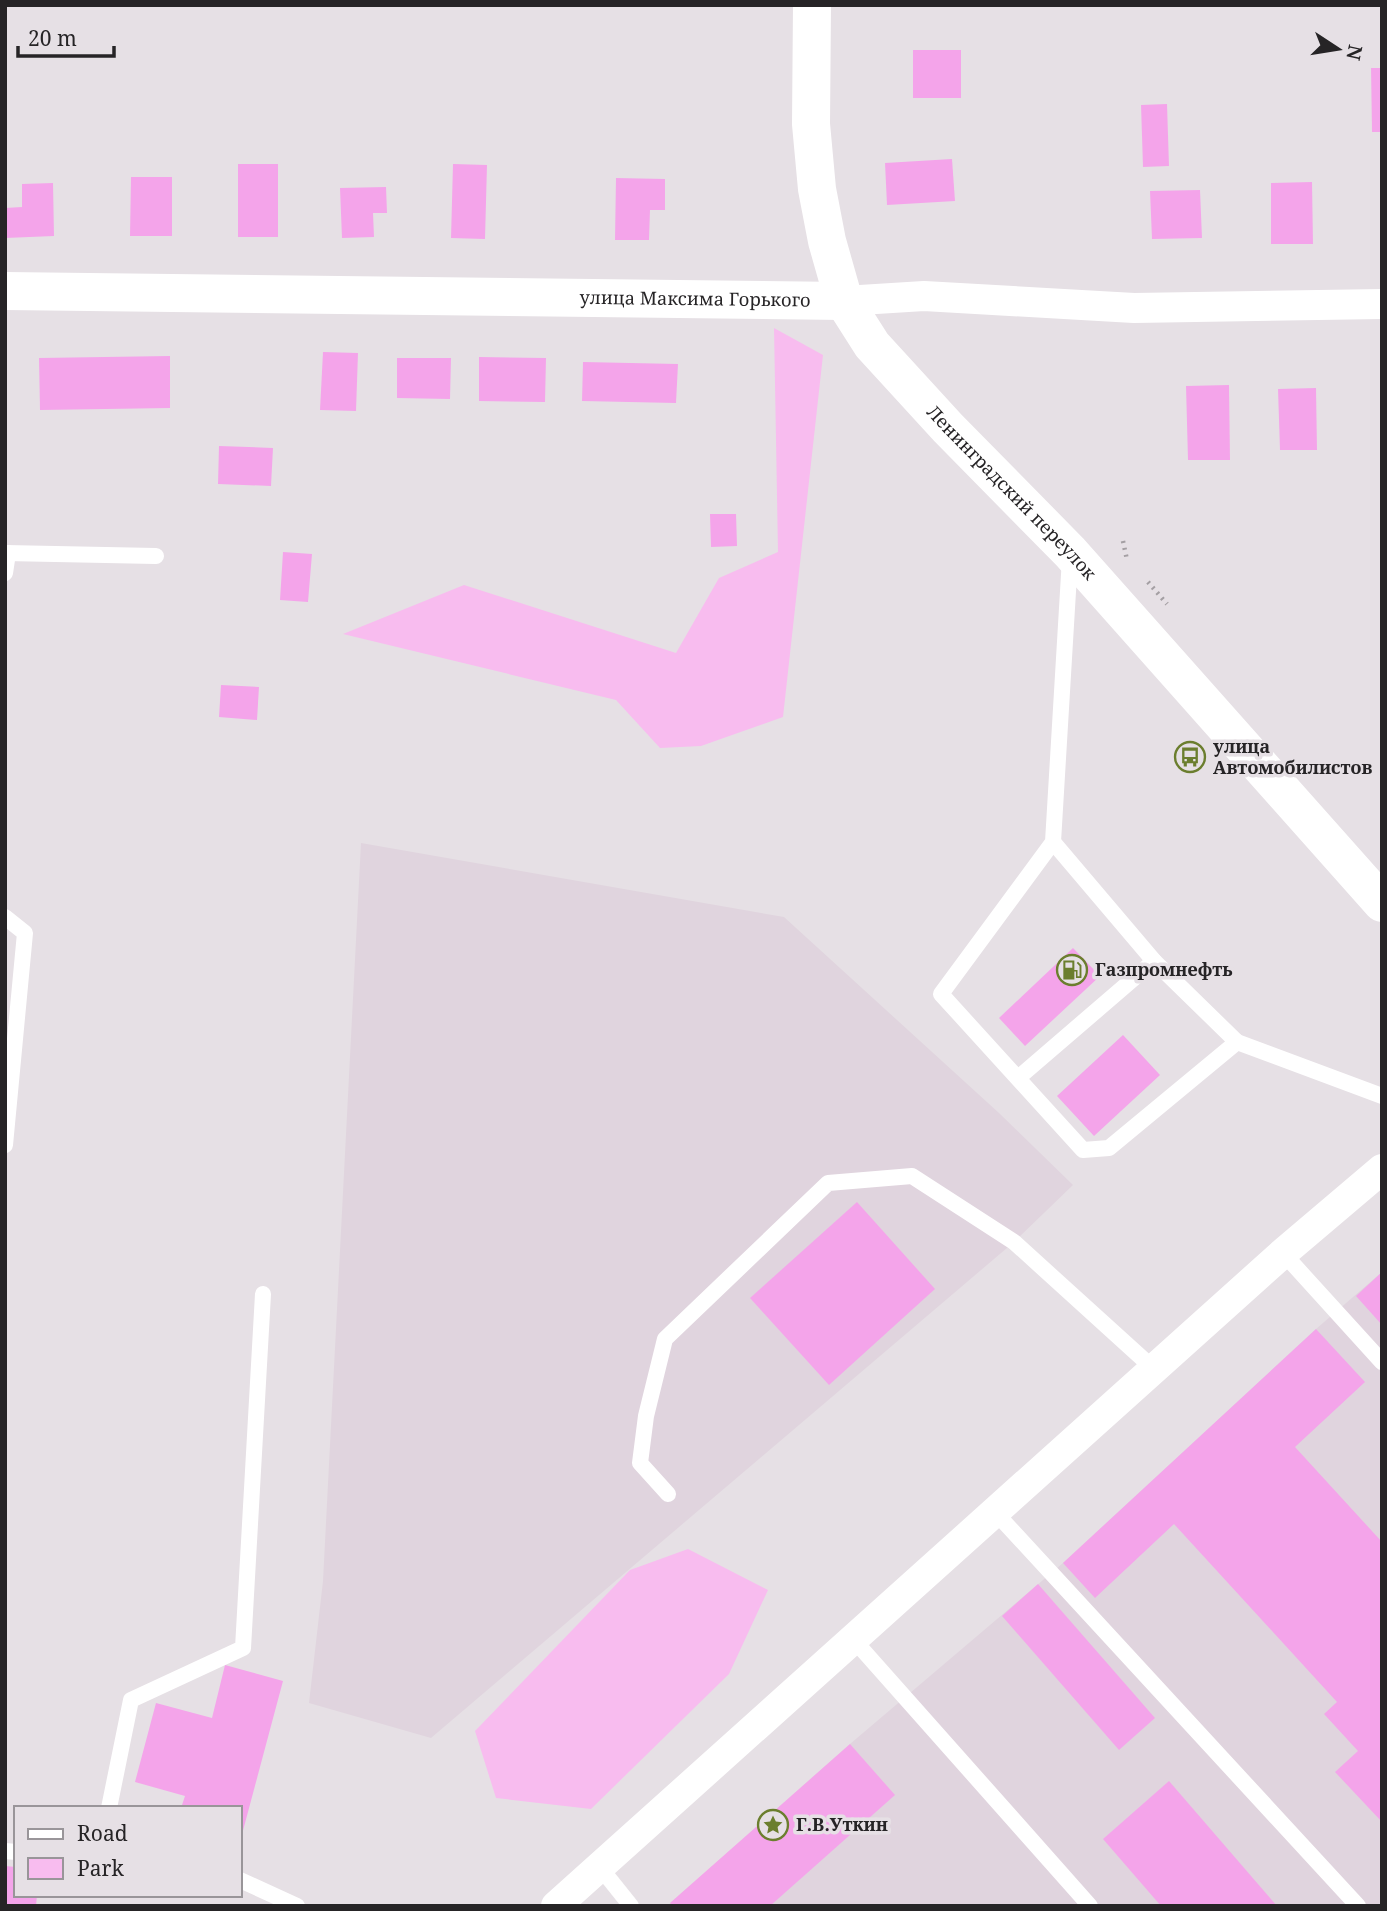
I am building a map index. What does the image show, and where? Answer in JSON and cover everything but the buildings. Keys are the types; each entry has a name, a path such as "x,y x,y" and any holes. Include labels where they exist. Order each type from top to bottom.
{"main road":[{"name":"Ленинградский переулок","path":"812,5 811,124 817,189 827,241 844,301 872,345 948,428 1070,552 1382,903"},
{"name":"улица Максима Горького","path":"5,291 844,301"}],"street":[{"name":"улица Максима Горького","path":"844,301 924,296 1134,308 1382,304"},
{"path":"556,1906 1283,1253 1382,1169"}],"lane":[{"path":"1070,552 1053,842 941,994 1083,1150 1109,1148 1237,1042"},
{"path":"5,573 7,553 156,556"},
{"path":"1053,842 1154,961 1237,1042 1382,1096"},
{"path":"5,917 25,933 5,1145"},
{"path":"1018,1078 1154,961"},
{"path":"668,1494 640,1463 646,1416 664,1339 828,1183 912,1176 1014,1242 1154,1369"},
{"path":"1283,1253 1382,1362"},
{"path":"109,1806 131,1700 243,1648 263,1294"},
{"path":"995,1512 1358,1906"},
{"path":"853,1639 1090,1906"},
{"path":"599,1866 631,1906"},
{"path":"242,1881 297,1906"}],"shaded area":[{"path":"361,843 784,917 999,1113 1073,1185 1014,1242 431,1738 309,1703 323,1581"},
{"path":"1382,1272 1382,1906 667,1906 850,1744 1063,1563 1316,1329"}],"green space":[{"path":"774,328 823,355 783,717 701,746 660,748 616,700 343,634 464,585 676,653 719,578 778,552"},
{"path":"688,1549 768,1590 729,1674 591,1809 496,1798 475,1731 630,1570"}],"place":[{"name":"улица Автомобилистов","path":"1190,757"},
{"name":"Газпромнефть","path":"1072,970"},
{"name":"Г.В.Уткин","path":"773,1825"}]}
